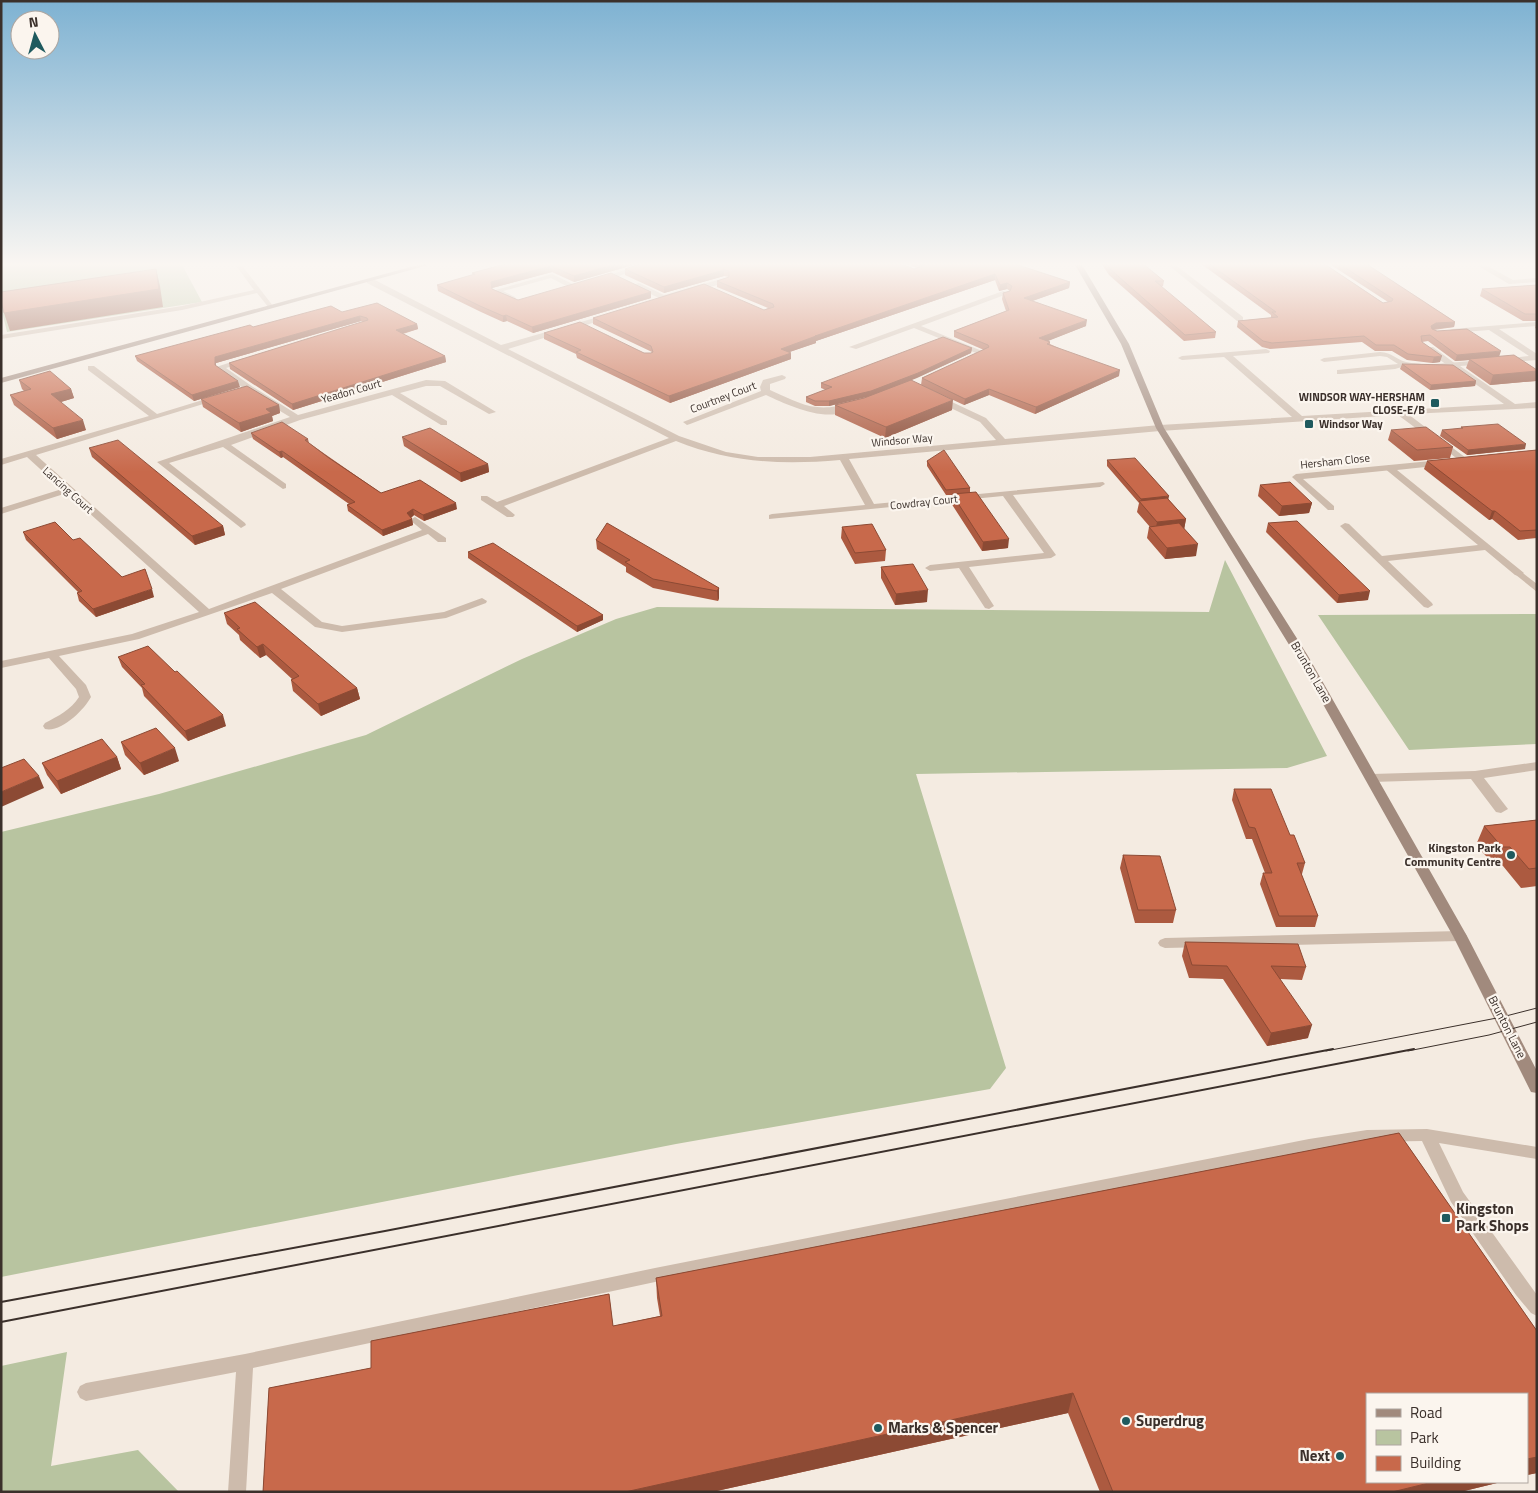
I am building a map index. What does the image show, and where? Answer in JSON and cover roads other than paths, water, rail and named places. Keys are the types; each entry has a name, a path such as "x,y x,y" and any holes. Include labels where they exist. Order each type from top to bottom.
{"street":[{"path":"1,381 174,333"},
{"name":"Windsor Way","path":"471,333 695,446 737,458 776,461 1003,443 1160,428 1299,418 1537,405"},
{"path":"501,348 553,333"},
{"path":"853,347 894,333"},
{"path":"930,333 983,353 965,361"},
{"name":"Brunton Lane","path":"1118,333 1125,344 1160,428 1302,656 1372,778 1460,936 1537,1087"},
{"path":"1498,333 1537,358"},
{"path":"1182,358 1266,351"},
{"path":"1226,354 1299,418"},
{"path":"1432,367 1537,358"},
{"path":"248,359 220,367 250,389 297,418"},
{"path":"1453,365 1513,406"},
{"path":"91,368 156,417"},
{"name":"Courtney Court","path":"766,392 764,387 766,382 782,377"},
{"name":"Yeadon Court","path":"241,525 162,462 224,444 297,418 411,385 442,383 492,412"},
{"path":"241,392 250,389"},
{"path":"391,391 444,423"},
{"name":"Courtney Court","path":"687,422 766,392 812,411 840,410 857,404"},
{"path":"926,393 983,420 1003,443"},
{"name":"Lancing Court","path":"28,454 231,395"},
{"name":"Hersham Close","path":"1389,468 1468,460 1400,412"},
{"path":"496,506 676,438"},
{"path":"224,444 283,486"},
{"path":"1,462 28,454"},
{"name":"Lancing Court","path":"28,454 207,613"},
{"path":"843,456 871,507"},
{"path":"1389,468 1519,573"},
{"name":"Cowdray Court","path":"772,517 1100,484"},
{"path":"1,511 68,490"},
{"path":"930,568 1050,554 1006,493"},
{"path":"484,498 510,515"},
{"path":"415,520 442,540"},
{"path":"1345,526 1428,606"},
{"path":"1,665 135,638 430,530"},
{"path":"1379,559 1486,546"},
{"path":"962,564 988,606"},
{"path":"273,588 318,625 342,629 446,615 482,601"},
{"path":"49,726 71,715 80,706 85,697 82,688 51,654"},
{"path":"1372,778 1475,775 1537,766"},
{"path":"1475,775 1501,808"}],"lane":[{"path":"1,337 28,333"},
{"path":"1424,345 1453,365"},
{"path":"1324,360 1380,354 1389,355 1404,364"},
{"path":"1340,372 1395,367 1404,364 1432,367"},
{"name":"Hersham Close","path":"1331,508 1296,477 1389,468"},
{"path":"1519,573 1537,588"},
{"path":"1165,943 1460,936"},
{"path":"1427,1135 1456,1197 1522,1290 1537,1308"},
{"path":"86,1392 246,1362 665,1273 1308,1145 1367,1136 1427,1135 1537,1153"},
{"path":"237,1492 246,1362"}],"tram line":[{"path":"1326,1051 1502,1017 1537,1008"},
{"path":"1408,1051 1489,1035 1537,1022"},
{"path":"1,1302 385,1231 1333,1049"},
{"path":"1,1322 1414,1049"}],"place":[{"name":"WINDSOR WAY-HERSHAM CLOSE-E/B","path":"1435,403"},
{"name":"Windsor Way","path":"1309,424"},
{"name":"Kingston Park Community Centre","path":"1511,855"},
{"name":"Kingston Park Shops","path":"1446,1218"},
{"name":"Superdrug","path":"1126,1421"},
{"name":"Marks & Spencer","path":"878,1428"},
{"name":"Next","path":"1340,1456"}]}
